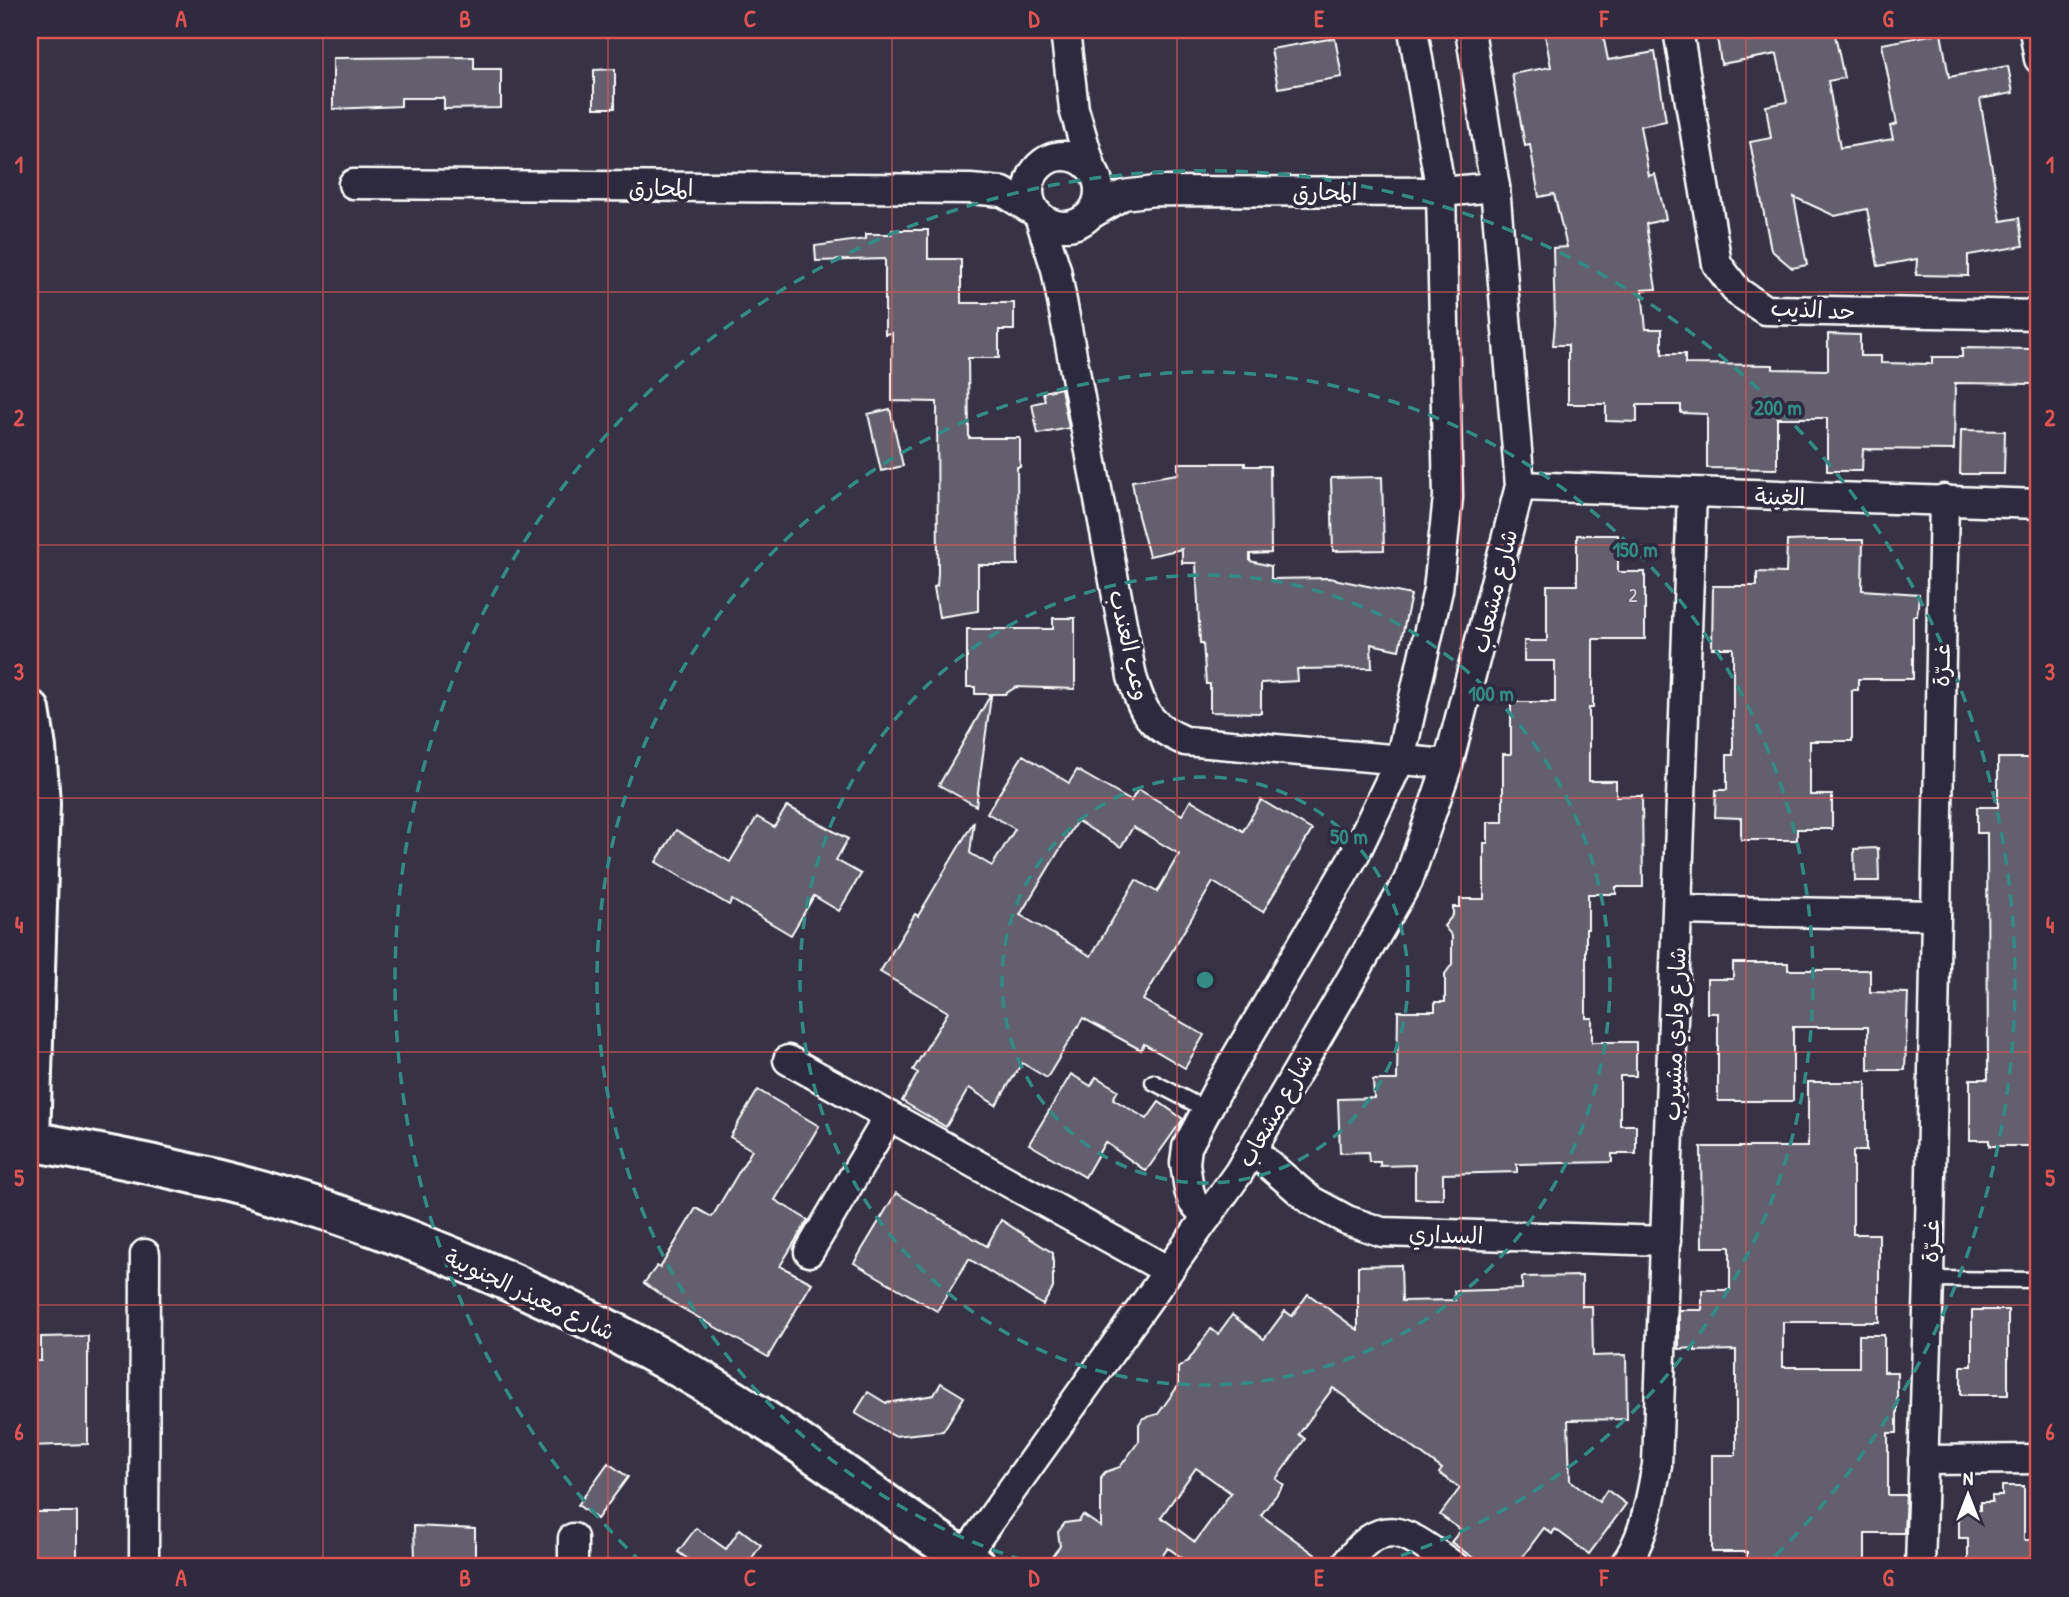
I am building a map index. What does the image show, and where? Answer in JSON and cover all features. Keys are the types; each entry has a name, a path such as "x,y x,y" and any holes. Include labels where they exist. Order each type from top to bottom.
{"street":[{"path":"1065,30 1078,126 1100,189 1098,201 1088,216 1073,225 1060,226 1049,223 1037,214 1028,195 1029,183 1042,164 1072,93"},
{"path":"1207,1217 1193,1202 1185,1163 1187,1147 1354,856 1400,760 1437,590 1448,497 1441,192 1413,30"},
{"name":"شارع مشعاب","path":"970,1563 1167,1270 1252,1150 1408,881 1448,764 1520,486 1496,187 1470,30"},
{"name":"حد الذيب","path":"1678,30 1717,264 1738,292 1765,310 2039,315"},
{"path":"2034,30 2039,59"},
{"path":"1042,164 1066,155 1080,158 1094,172"},
{"name":"المحارق","path":"970,189 1042,164"},
{"name":"المحارق","path":"1094,172 1155,191"},
{"name":"المحارق","path":"353,184 970,189 1003,192 1037,214"},
{"name":"المحارق","path":"1088,216 1123,195 1155,191 1441,192 1496,187"},
{"name":"وعب العندب","path":"1037,214 1056,269 1130,664 1142,707 1161,731 1185,741 1448,764"},
{"name":"وعب العندب","path":"1056,269 1065,237 1088,216"},
{"name":"الغينة","path":"1520,486 2039,504"},
{"name":"شارع وادي مشيرب","path":"1623,1567 1631,1557 1646,1516 1657,1465 1692,494"},
{"name":"غــرّة","path":"1920,1567 1929,1279 1944,499"},
{"path":"30,710 40,803 30,1141"},
{"path":"1678,910 1936,915"},
{"path":"788,1060 1167,1270"},
{"path":"809,1252 889,1116"},
{"name":"شارع معيذر الجنوبية","path":"30,1141 162,1166 292,1200 419,1244 542,1297 662,1358 776,1428 970,1563"},
{"name":"السداري","path":"1252,1150 1310,1200 1347,1220 1382,1232 1666,1241"},
{"path":"144,1567 145,1254"},
{"path":"1923,1460 2039,1459"},
{"path":"1344,1567 1358,1546 1384,1532 1400,1533 1414,1538 1455,1567"},
{"path":"573,1538 573,1567"}],"lane":[{"path":"1153,1082 1207,1110"},
{"path":"1929,1279 2039,1280"}],"building":[{"path":"1544,30 1602,30 1608,60 1655,52 1666,121 1640,126 1649,176 1655,174 1666,219 1646,224 1656,289 1642,290 1646,329 1662,329 1662,354 1685,354 1685,364 1773,365 1773,369 1828,370 1828,334 1860,335 1860,356 1881,356 1881,363 1932,364 1932,357 1962,357 1962,348 2034,349 2034,384 1955,383 1954,450 1863,449 1862,471 1827,471 1827,418 1777,418 1777,469 1707,468 1707,414 1681,413 1681,405 1637,405 1637,422 1606,421 1606,404 1568,404 1568,345 1553,345 1553,248 1567,247 1554,194 1539,197 1530,145 1525,146 1512,74 1551,67"},
{"path":"1716,30 1834,30 1844,78 1828,81 1840,148 1893,139 1890,126 1897,124 1882,44 1941,33 1949,77 2008,66 2013,93 1980,99 2001,221 2019,218 2023,246 1968,255 1968,276 1916,275 1917,259 1878,266 1867,209 1835,216 1794,197 1807,265 1792,268 1771,250 1750,142 1771,138 1766,106 1787,102 1777,54 1721,64"},
{"path":"1335,38 1342,77 1278,88 1271,49"},
{"path":"474,57 474,69 501,69 501,108 444,109 444,98 401,98 401,106 333,109 333,58"},
{"path":"615,69 615,108 594,108 594,70"},
{"path":"892,230 928,230 928,259 961,259 961,303 1014,303 1014,330 999,330 999,358 968,358 969,438 1020,438 1020,467 1017,467 1018,565 978,565 978,611 939,617 934,587 937,586 938,573 937,402 892,401 892,333 885,334 885,259 816,261 815,246 866,239 866,234 892,234"},
{"path":"1061,388 1069,428 1038,434 1032,404 1045,401 1043,392"},
{"path":"890,409 903,466 881,471 868,414"},
{"path":"1961,430 2005,431 2004,474 1960,474"},
{"path":"1178,463 1245,463 1245,466 1270,466 1271,553 1250,554 1250,561 1271,566 1271,579 1329,578 1411,595 1399,650 1371,644 1372,668 1297,669 1298,681 1261,683 1261,713 1210,712 1210,684 1206,684 1203,643 1200,643 1196,563 1182,563 1182,549 1149,556 1132,481 1178,474"},
{"path":"1382,477 1384,550 1333,551 1331,478"},
{"path":"1577,535 1618,535 1618,572 1645,572 1645,639 1593,639 1593,708 1589,708 1589,781 1616,781 1616,796 1642,796 1643,887 1616,887 1616,894 1588,894 1586,929 1586,1018 1592,1018 1592,1042 1636,1042 1636,1076 1620,1076 1620,1125 1636,1125 1636,1154 1612,1154 1612,1162 1517,1164 1517,1172 1443,1174 1443,1199 1415,1199 1415,1165 1380,1166 1380,1162 1369,1162 1368,1152 1340,1153 1338,1099 1374,1098 1373,1080 1397,1080 1398,1011 1435,1011 1435,1002 1445,1002 1445,974 1452,964 1452,936 1444,926 1453,915 1453,907 1460,907 1460,899 1484,899 1484,843 1488,843 1488,822 1503,822 1503,754 1511,754 1511,702 1555,702 1555,661 1524,661 1524,641 1547,641 1547,585 1577,585"},
{"path":"1863,540 1862,590 1919,594 1917,616 1913,616 1913,679 1858,679 1858,690 1852,690 1852,741 1810,741 1810,795 1832,795 1832,829 1797,829 1797,840 1741,840 1741,818 1715,817 1716,790 1727,790 1727,755 1733,755 1733,648 1712,648 1713,586 1757,586 1757,572 1786,573 1787,541"},
{"path":"1053,618 1075,618 1075,689 1016,687 1005,694 975,694 975,687 967,687 967,629 1053,629"},
{"path":"991,696 976,806 939,785"},
{"path":"1023,755 1069,783 1077,770 1131,801 1138,789 1182,815 1191,800 1243,831 1261,800 1312,830 1263,912 1213,882 1143,1000 1204,1035 1185,1068 1144,1044 1141,1050 1083,1018 1047,1078 1022,1063 996,1105 969,1088 946,1127 902,1101 918,1073 913,1070 948,1012 880,972 915,914 918,916 974,821 970,853 992,866 1015,829 987,813","holes":["1077,821 1121,847 1133,827 1179,854 1157,892 1136,880 1091,956 1020,915"]},
{"path":"1998,758 2039,758 2039,817 2034,817 2034,858 2039,858 2039,1146 1989,1146 1989,1140 1970,1140 1970,1079 1988,1079 1987,833 1977,833 1977,807 1998,807"},
{"path":"787,806 848,839 836,860 861,874 839,911 814,896 791,935 732,900 729,905 656,862 676,830 730,862 757,817 774,827"},
{"path":"1878,848 1879,881 1855,881 1854,849"},
{"path":"1733,963 1788,963 1788,970 1870,970 1870,992 1908,993 1905,1070 1868,1070 1868,1027 1793,1027 1793,1101 1718,1101 1718,1013 1707,1013 1707,979 1733,979"},
{"path":"1071,1074 1091,1086 1096,1077 1118,1090 1113,1099 1147,1119 1159,1102 1183,1119 1146,1171 1105,1142 1085,1177 1029,1144"},
{"path":"1808,1082 1866,1082 1866,1151 1853,1151 1853,1234 1879,1234 1879,1322 1783,1322 1783,1367 1859,1367 1859,1335 1884,1335 1884,1372 1897,1372 1897,1433 1888,1433 1888,1495 1906,1495 1904,1533 1865,1533 1865,1567 1797,1567 1797,1563 1747,1563 1747,1552 1712,1552 1712,1455 1736,1455 1736,1350 1679,1349 1679,1310 1702,1310 1702,1290 1730,1290 1730,1247 1702,1247 1701,1147 1808,1147"},
{"path":"758,1090 819,1126 775,1200 808,1220 780,1266 812,1283 768,1357 671,1302 644,1283 657,1266 660,1268 696,1208 712,1217 752,1150 730,1137"},
{"path":"896,1193 987,1246 1001,1220 1053,1253 1053,1288 1043,1305 969,1259 937,1311 854,1263"},
{"path":"1401,1265 1402,1301 1455,1300 1454,1291 1522,1289 1522,1277 1582,1276 1582,1306 1592,1306 1593,1356 1626,1355 1627,1419 1568,1420 1570,1480 1599,1502 1607,1490 1626,1504 1589,1554 1555,1529 1552,1534 1544,1528 1515,1567 1486,1567 1451,1542 1461,1530 1440,1515 1460,1488 1439,1473 1442,1469 1333,1388 1299,1434 1305,1439 1276,1479 1284,1485 1261,1515 1328,1564 1328,1567 1195,1567 1168,1548 1154,1567 1044,1567 1060,1546 1058,1532 1065,1523 1079,1521 1083,1515 1101,1527 1101,1477 1105,1472 1120,1467 1139,1441 1139,1424 1143,1418 1158,1414 1178,1386 1178,1368 1188,1361 1211,1329 1218,1334 1232,1315 1264,1339 1285,1311 1292,1316 1308,1294 1358,1330 1358,1266","holes":["1196,1468 1231,1493 1195,1542 1161,1517"]},
{"path":"1972,1310 2008,1310 2008,1395 1961,1395 1961,1366 1972,1366"},
{"path":"88,1336 88,1444 30,1446 30,1361 41,1361 41,1337"},
{"path":"941,1383 964,1397 943,1431 894,1436 855,1413 868,1392 886,1403 934,1395"},
{"path":"608,1463 628,1477 597,1519 578,1505"},
{"path":"2002,1486 2024,1486 2024,1540 2039,1540 2039,1567 1968,1567 1968,1538 1959,1538 1959,1510 1980,1510 1980,1502 1992,1502 1992,1496 2002,1496"},
{"path":"30,1512 77,1512 77,1567 30,1567"},
{"path":"414,1526 475,1529 475,1567 430,1567 430,1559 415,1559"},
{"path":"696,1528 726,1549 740,1529 761,1545 747,1565 750,1567 699,1567 678,1552"}]}
